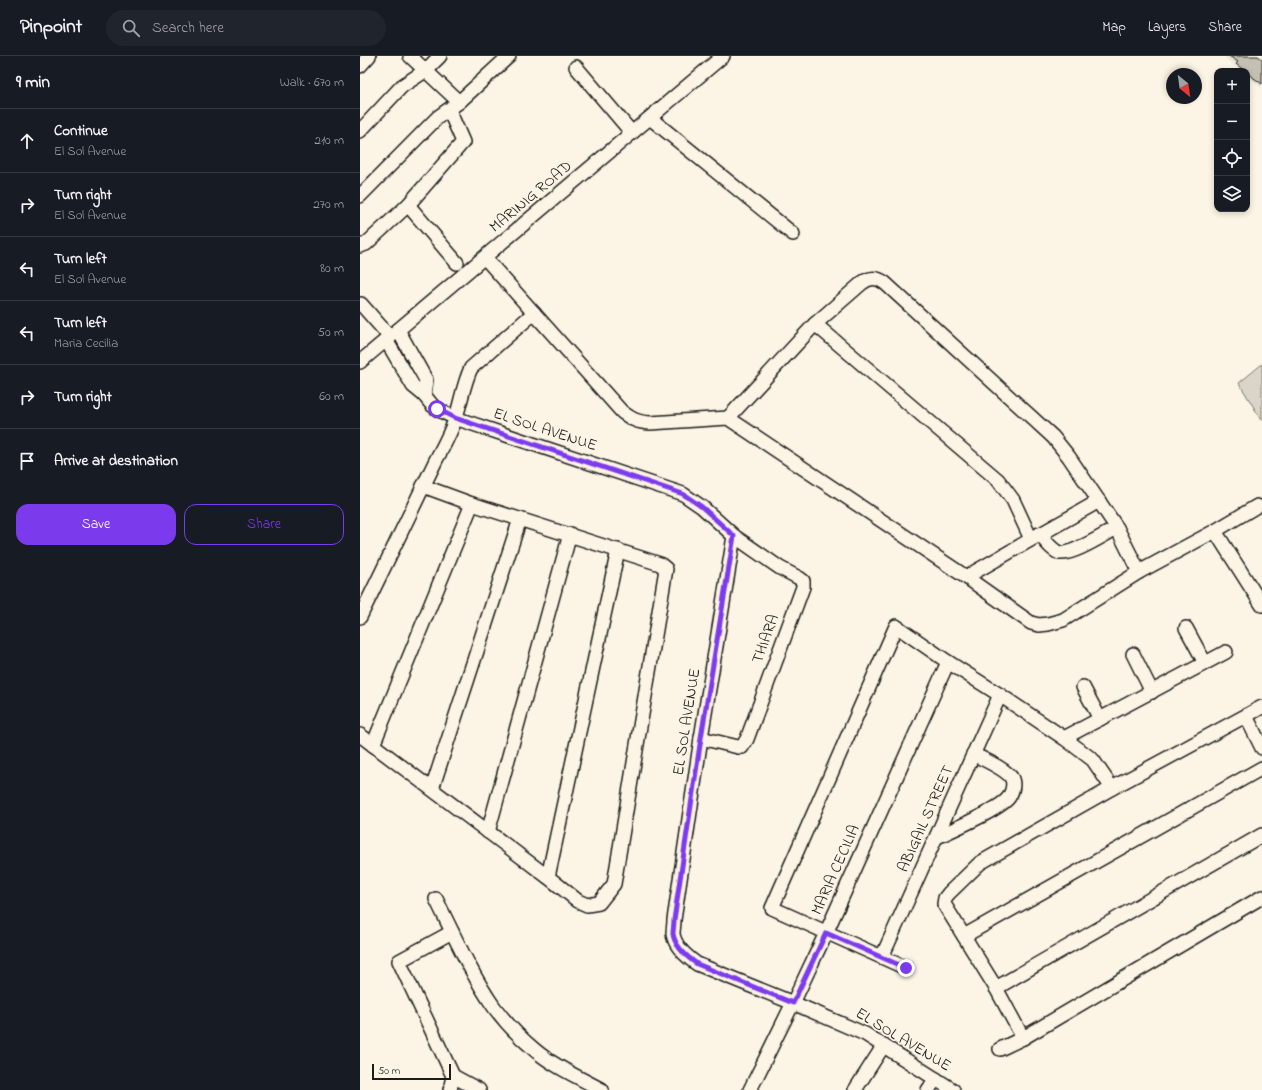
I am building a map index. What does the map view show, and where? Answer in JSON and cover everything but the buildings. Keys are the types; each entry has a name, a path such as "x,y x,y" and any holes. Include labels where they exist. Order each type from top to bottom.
{"street":[{"path":"360,66 369,56"},
{"path":"360,246 366,244 408,205 463,142 454,106 425,71 410,56"},
{"path":"360,131 402,86 425,71 440,56"},
{"path":"360,196 438,117 454,106 510,56"},
{"name":"MARINIG ROAD","path":"360,362 723,56"},
{"path":"576,67 632,133"},
{"path":"650,118 793,234"},
{"path":"408,205 457,263"},
{"path":"485,258 622,412 632,419 650,423 728,418 1031,622 1039,625 1063,620 1140,572 1216,531 1257,506"},
{"path":"728,418 815,324 867,279 880,279 1053,437 1117,528 1140,572"},
{"path":"361,304 416,362 426,380 424,395"},
{"path":"360,617 446,441 455,418 466,378 471,368 534,313"},
{"path":"815,324 998,480 1013,500 1035,537 1059,553 1064,553 1074,551 1117,528"},
{"name":"EL SOL AVENUE","path":"391,336 403,369 412,386 424,395 437,409 455,418 683,494 702,507 734,536 701,738 674,920 673,934 676,943 688,958 697,964 848,1026 884,1045 953,1090"},
{"path":"403,369 416,362"},
{"path":"360,735 578,901 586,905 599,903 614,884 666,569 660,564 570,534 472,504 423,486"},
{"path":"966,577 1099,502"},
{"path":"373,745 472,504"},
{"path":"432,789 520,519"},
{"path":"1216,531 1262,605"},
{"path":"488,832 570,534"},
{"name":"THIARA","path":"701,738 738,747 742,746 746,740 803,587 803,581 799,578 780,568 734,536"},
{"path":"548,877 618,550"},
{"path":"906,968 772,908 896,626 1064,738 1093,760 1112,788"},
{"path":"1186,628 1205,663"},
{"path":"1064,738 1226,652"},
{"path":"1133,654 1152,692"},
{"name":"MARIA CECILIA","path":"750,1090 826,933 948,662"},
{"path":"1083,687 1100,719"},
{"name":"ABIGAIL STREET","path":"882,957 1000,695"},
{"path":"1023,1038 996,988 944,904 945,898 980,863 1112,788 1262,707"},
{"path":"1246,716 1262,748"},
{"path":"937,837 998,806 1008,798 1012,788 1012,779 1006,772 974,754"},
{"path":"964,936 1262,768"},
{"path":"996,988 1262,835"},
{"path":"1000,1049 1023,1038 1262,897"},
{"path":"436,899 479,984 494,1007 516,1034 537,1052 562,1069 602,1090"},
{"path":"452,932 399,961 453,1076 479,1090"},
{"path":"855,1090 884,1045"},
{"path":"450,1090 453,1076"},
{"path":"928,1090 936,1079"}],"shaded area":[{"path":"1223,56 1262,56 1262,88 1250,78 1250,68 1237,68"},
{"path":"1262,364 1262,421 1239,383"}],"route":[{"path":"437,409 455,418 683,494 702,507 734,536 701,738 674,920 673,934 676,943 688,958 697,964 793,1003 826,933 906,968"}]}
